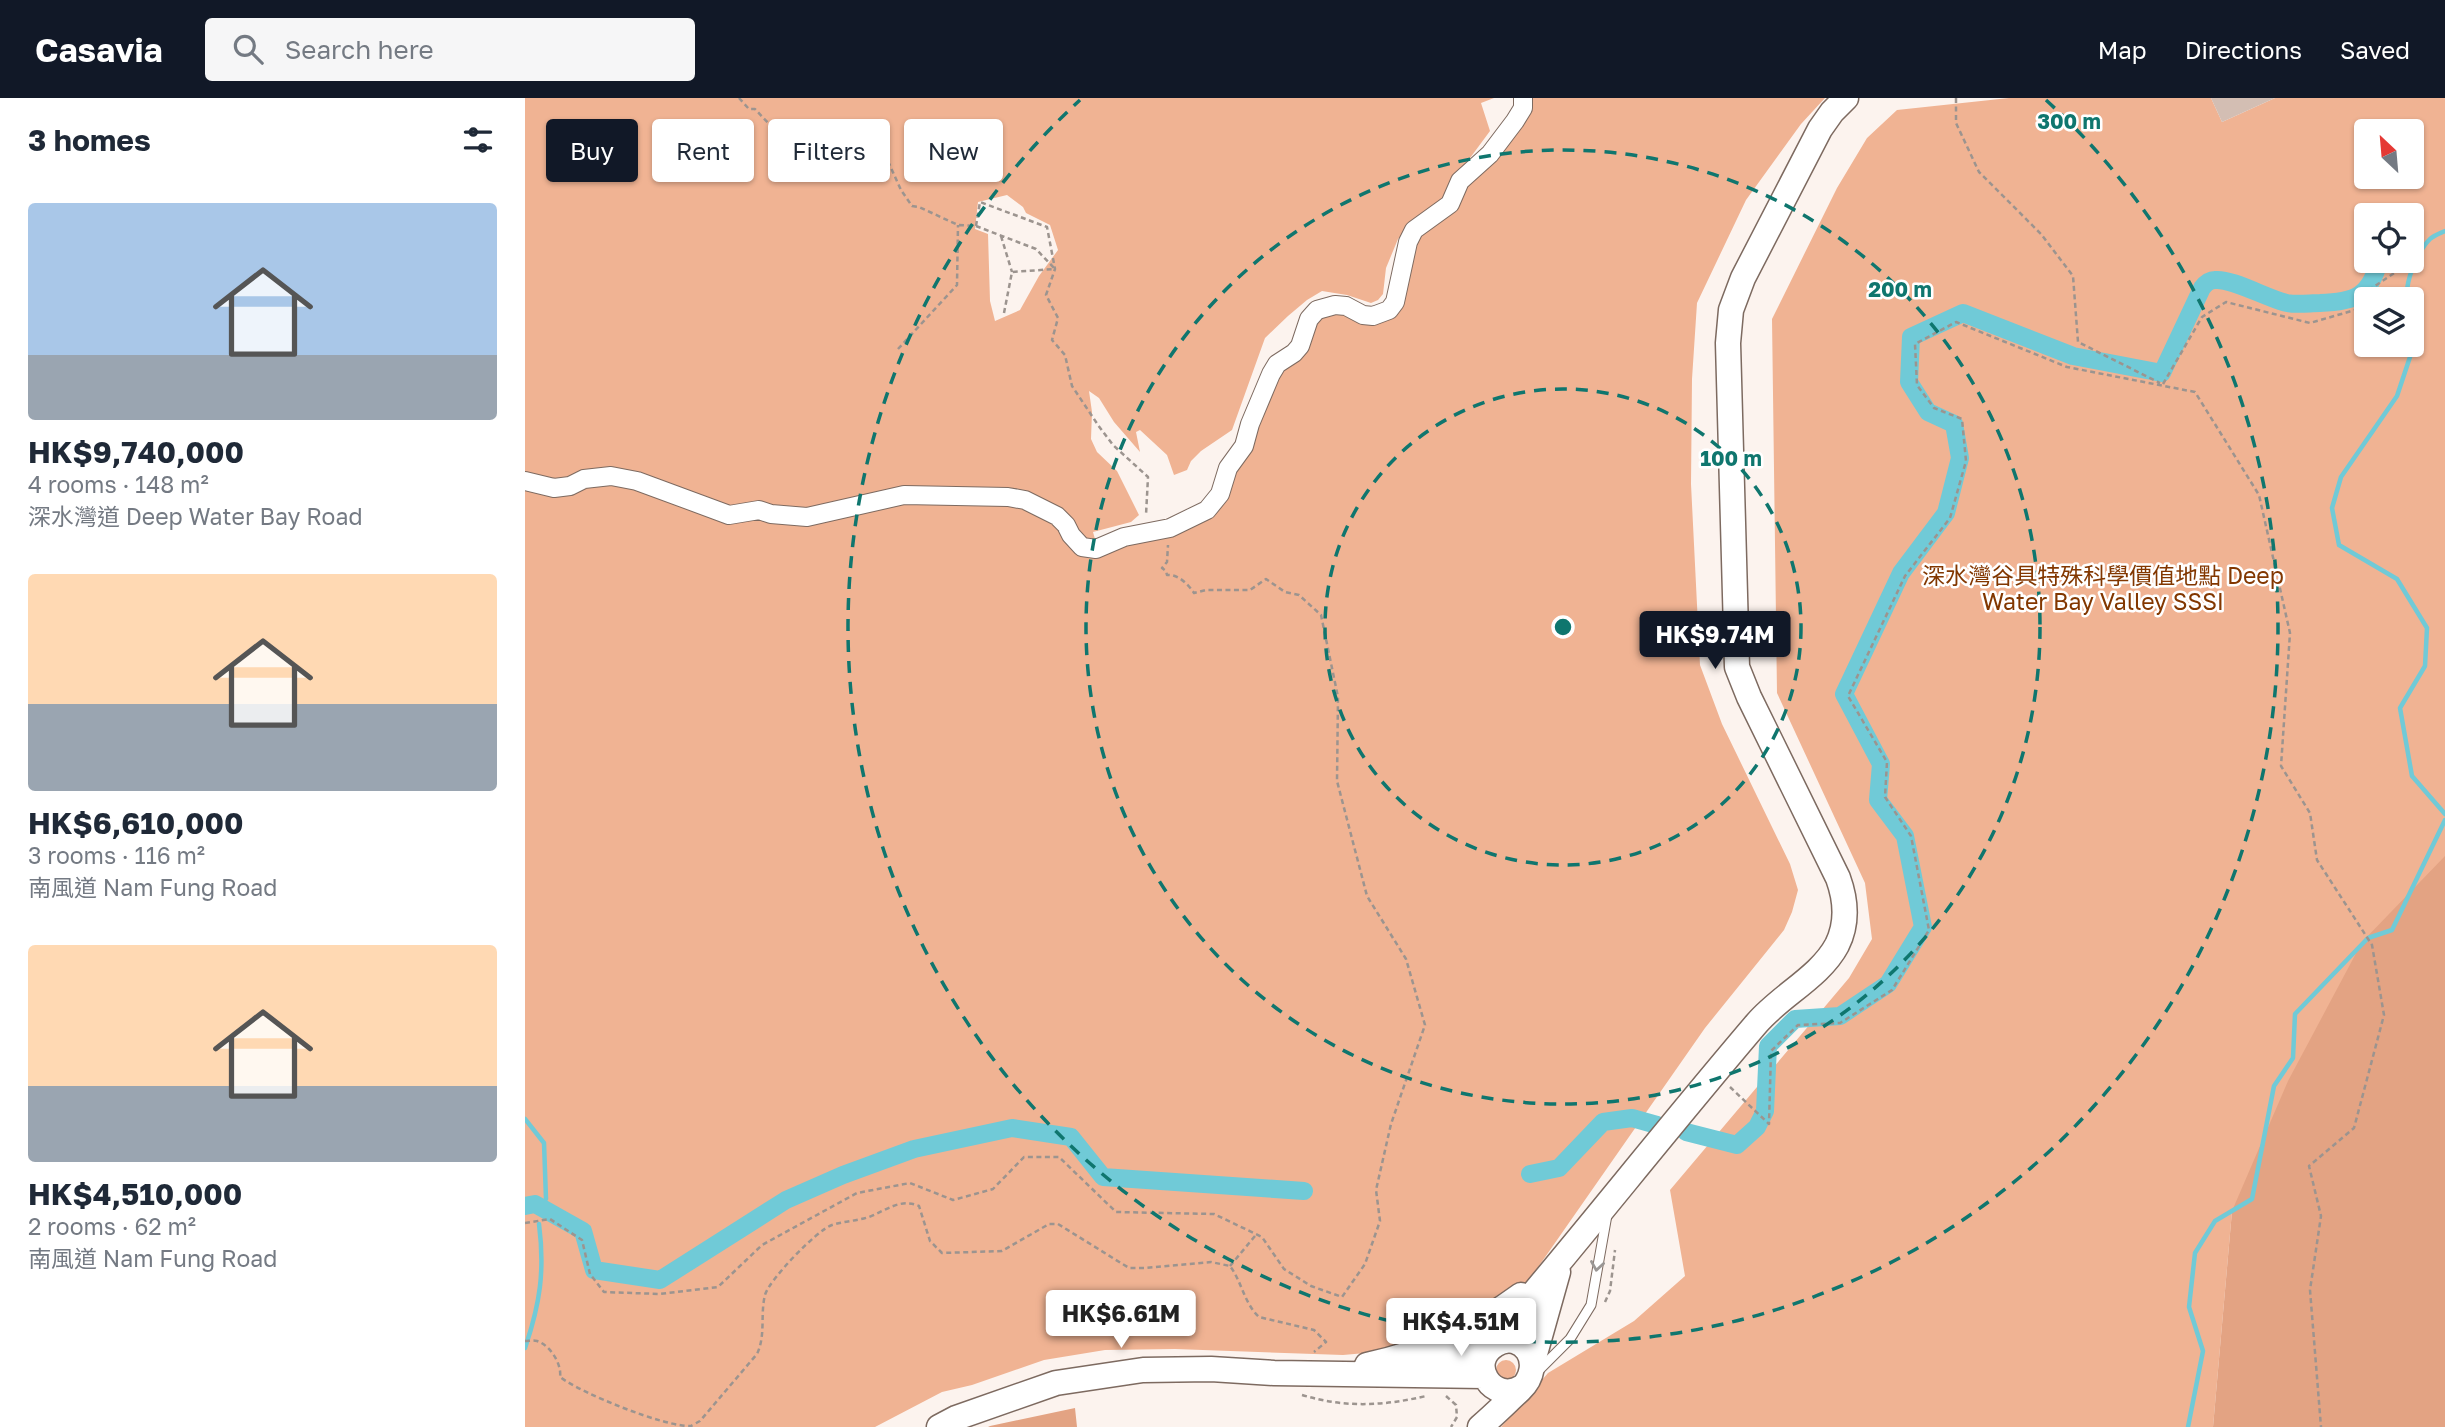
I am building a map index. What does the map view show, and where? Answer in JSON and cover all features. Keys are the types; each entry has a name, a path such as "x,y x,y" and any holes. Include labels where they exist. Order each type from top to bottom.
{"main road":[{"path":"1472,1427 1485,1406 1488,1364 1516,1314 1759,1021 1825,961 1843,928 1845,904 1838,878 1748,697 1737,667 1728,343 1731,310 1743,278 1820,129 1846,98"},
{"path":"939,1427 956,1418 1056,1383 1143,1370 1383,1362 1425,1349 1494,1315 1529,1290 1562,1261"},
{"path":"1481,1427 1528,1376 1562,1261"},
{"path":"1502,1342 1517,1343 1525,1348 1528,1376 1513,1391 1494,1388 1488,1364 1502,1342"},
{"path":"1317,1364 1398,1374 1488,1364"}],"street":[{"path":"525,481 554,488 570,486 584,479 611,476 637,481 729,515 759,510 771,514 807,517 904,495 1025,499 1066,524 1071,535 1082,547 1096,549 1125,537 1170,528 1207,510 1220,494 1228,468 1244,446 1271,373 1277,364 1300,346 1309,319 1317,310 1335,305 1346,306 1363,315 1373,316 1389,310 1395,302 1408,243 1414,230 1450,204 1460,181 1490,155 1515,121 1523,108 1523,98"}],"lane":[{"path":"1528,1376 1570,1339 1591,1305 1611,1200"}],"path":[{"path":"739,98 749,109 755,108 785,141 789,143 805,137 823,152 838,155 851,173 860,177 869,170 874,159 887,159 901,190 912,206 958,225 976,226 1036,249 1055,269"},
{"path":"1956,98 1956,123 1979,172 2041,234 2073,276 2078,342 2163,384"},
{"path":"976,226 979,202 1047,227 1055,269 1046,295 1058,317 1052,340 1065,355 1072,386 1098,425 1112,445 1147,477 1145,534"},
{"path":"898,349 957,285 958,225"},
{"path":"1001,236 1012,272 1004,313"},
{"path":"1012,272 1055,269"},
{"path":"2163,384 2202,317 2226,302 2311,323 2355,310 2366,292 2394,273"},
{"path":"1725,1082 1769,1124 1771,1051 1798,1025 1840,1023 1892,990 1929,930 1911,836 1885,797 1887,762 1848,696 1905,576 1950,518 1966,461 1962,419 1934,408 1917,385 1916,344 1956,322 2067,367 2195,392 2259,495 2290,633 2281,766 2310,813 2317,860 2372,945 2384,1015 2354,1128 2309,1166 2321,1216 2310,1290 2321,1427"},
{"path":"526,1223 550,1219 582,1240 590,1275 604,1292 660,1294 718,1287 762,1245 857,1194 910,1183 953,1200 993,1189 1024,1157 1059,1157 1117,1212 1214,1214 1262,1237 1284,1269 1311,1286 1342,1297 1365,1264 1380,1221 1376,1190 1391,1124 1425,1026 1406,960 1367,897 1337,782 1338,697 1321,615 1299,595 1285,592 1266,579 1250,590 1194,593 1189,585 1173,575 1167,575 1162,568 1167,562 1170,528"},
{"path":"525,1341 536,1341 551,1351 561,1371 560,1377 576,1389 655,1422 692,1426 700,1421 757,1354 762,1343 765,1295 769,1285 812,1238 829,1226 868,1217 907,1202 919,1206 930,1241 941,1253 1002,1251 1049,1224 1058,1224 1129,1268 1211,1262 1230,1266 1239,1277 1252,1311 1259,1317 1314,1331 1327,1342 1317,1364"},
{"path":"1230,1266 1255,1235"},
{"path":"1603,1309 1610,1291 1615,1249"},
{"path":"1291,1392 1325,1402 1353,1405 1392,1404 1437,1394 1447,1396 1455,1405 1457,1417 1451,1427"}],"green space":[{"path":"525,98 1494,98 1481,103 1490,131 1456,177 1448,193 1432,209 1422,214 1398,239 1386,268 1383,294 1371,303 1322,291 1288,316 1265,338 1232,430 1201,451 1191,461 1187,470 1174,475 1167,455 1140,430 1136,432 1140,452 1114,422 1099,398 1089,391 1092,412 1091,439 1097,452 1117,471 1139,515 1131,522 1093,532 1098,550 1210,510 1274,375 1312,321 1329,310 1384,317 1411,242 1527,98 1825,98 1801,124 1746,200 1697,303 1692,379 1691,484 1700,665 1722,724 1790,864 1798,890 1784,930 1705,1028 1527,1283 1442,1334 1403,1339 1403,1343 1377,1352 1343,1355 1175,1349 1105,1350 1044,1360 972,1385 942,1392 875,1427 525,1427","holes":["1007,195 1023,207 1026,213 1050,225 1058,250 1039,276 1020,310 995,321 990,301 988,234 975,229 978,202"]},
{"name":"深水灣谷具特殊科學價值地點 Deep Water Bay Valley SSSI","path":"2009,98 2211,98 2222,122 2275,98 2445,98 2445,938 2232,1211 2213,1427 1501,1427 1548,1373 1634,1321 1685,1276 1670,1190 1849,978 1872,939 1865,883 1777,693 1772,319 1837,188 1867,138 1897,110"},
{"path":"1502,1360 1510,1360 1516,1370 1510,1380 1502,1380 1496,1374 1496,1366"}],"shaded area":[{"path":"2445,856 2445,1427 2213,1427 2232,1211 2288,1081 2362,942"},
{"path":"1075,1408 1077,1427 988,1427 990,1426"}],"building":[{"path":"2211,98 2275,98 2222,122"}],"waterway":[{"path":"2408,287 2421,251 2431,238 2445,231"},
{"path":"1686,1132 1737,1145 1757,1127 1765,1111 1768,1046 1795,1019 1840,1016 1888,984 1923,927 1905,836 1878,800 1881,764 1844,694 1901,573 1946,513 1960,458 1954,424 1928,412 1909,382 1911,337 1963,313 2073,356 2162,373 2202,288 2209,281 2231,282 2279,301 2300,304 2352,299 2366,289 2375,273"},
{"path":"2410,357 2397,396 2341,477 2332,508 2339,545 2397,579 2427,628 2425,666 2400,708 2412,776 2445,814"},
{"path":"2188,1427 2203,1351 2189,1307 2195,1253 2215,1221 2252,1199 2274,1086 2293,1058 2295,1014 2368,938 2392,930 2445,820"},
{"path":"1530,1174 1559,1168 1603,1122 1632,1118 1657,1125"},
{"path":"525,1119 544,1143 546,1199"},
{"path":"525,1206 535,1204 583,1231 594,1270 660,1280 786,1200 843,1175 914,1149 1012,1128 1071,1137 1103,1177 1304,1191"},
{"path":"525,1348 540,1287 539,1224"}]}
